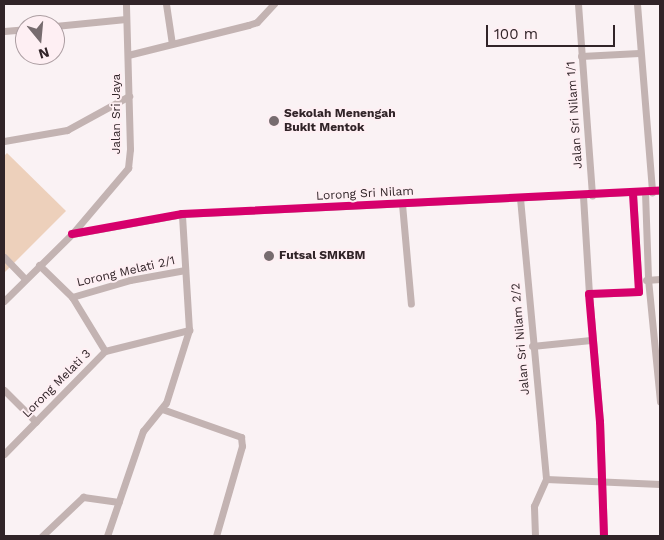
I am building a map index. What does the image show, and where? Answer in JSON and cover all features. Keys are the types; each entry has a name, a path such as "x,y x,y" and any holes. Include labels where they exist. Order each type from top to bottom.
{"street":[{"name":"Jalan Sri Jaya","path":"4,301 72,234 128,168 129,96 126,4"},
{"path":"166,4 172,44"},
{"path":"128,55 257,22 274,4"},
{"name":"Jalan Sri Nilam 1/1","path":"578,4 592,195"},
{"path":"637,4 649,192 648,279 660,401"},
{"path":"65,25 126,18"},
{"path":"581,56 639,53"},
{"path":"4,141 67,130 129,96"},
{"name":"Lorong Sri Nilam","path":"72,234 182,214 660,191"},
{"path":"589,294 639,292 633,192"},
{"path":"583,196 591,340 603,481 604,536"},
{"name":"Jalan Sri Nilam 2/2","path":"520,198 532,346 546,479"},
{"path":"402,204 411,304"},
{"path":"107,536 143,431 162,410 189,330 182,214"},
{"path":"4,257 25,279"},
{"path":"39,265 72,297 105,351 189,330"},
{"name":"Lorong Melati 2/1","path":"72,297 130,280 185,270"},
{"path":"639,280 660,279"},
{"path":"532,346 591,340"},
{"name":"Lorong Melati 3","path":"4,454 105,351"},
{"path":"4,390 36,422"},
{"path":"162,410 241,437 242,446 216,536"},
{"path":"535,536 534,506 546,479 660,484"},
{"path":"42,536 83,497 119,502"}],"shaded area":[{"path":"7,153 66,211 4,273 4,156"}],"cycle path":[{"path":"72,234 182,214 660,191"},
{"path":"604,536 600,422 589,294 639,292 633,193"}],"place":[{"name":"Sekolah Menengah Bukit Mentok","path":"274,121"},
{"name":"Futsal SMKBM","path":"269,256"}]}
